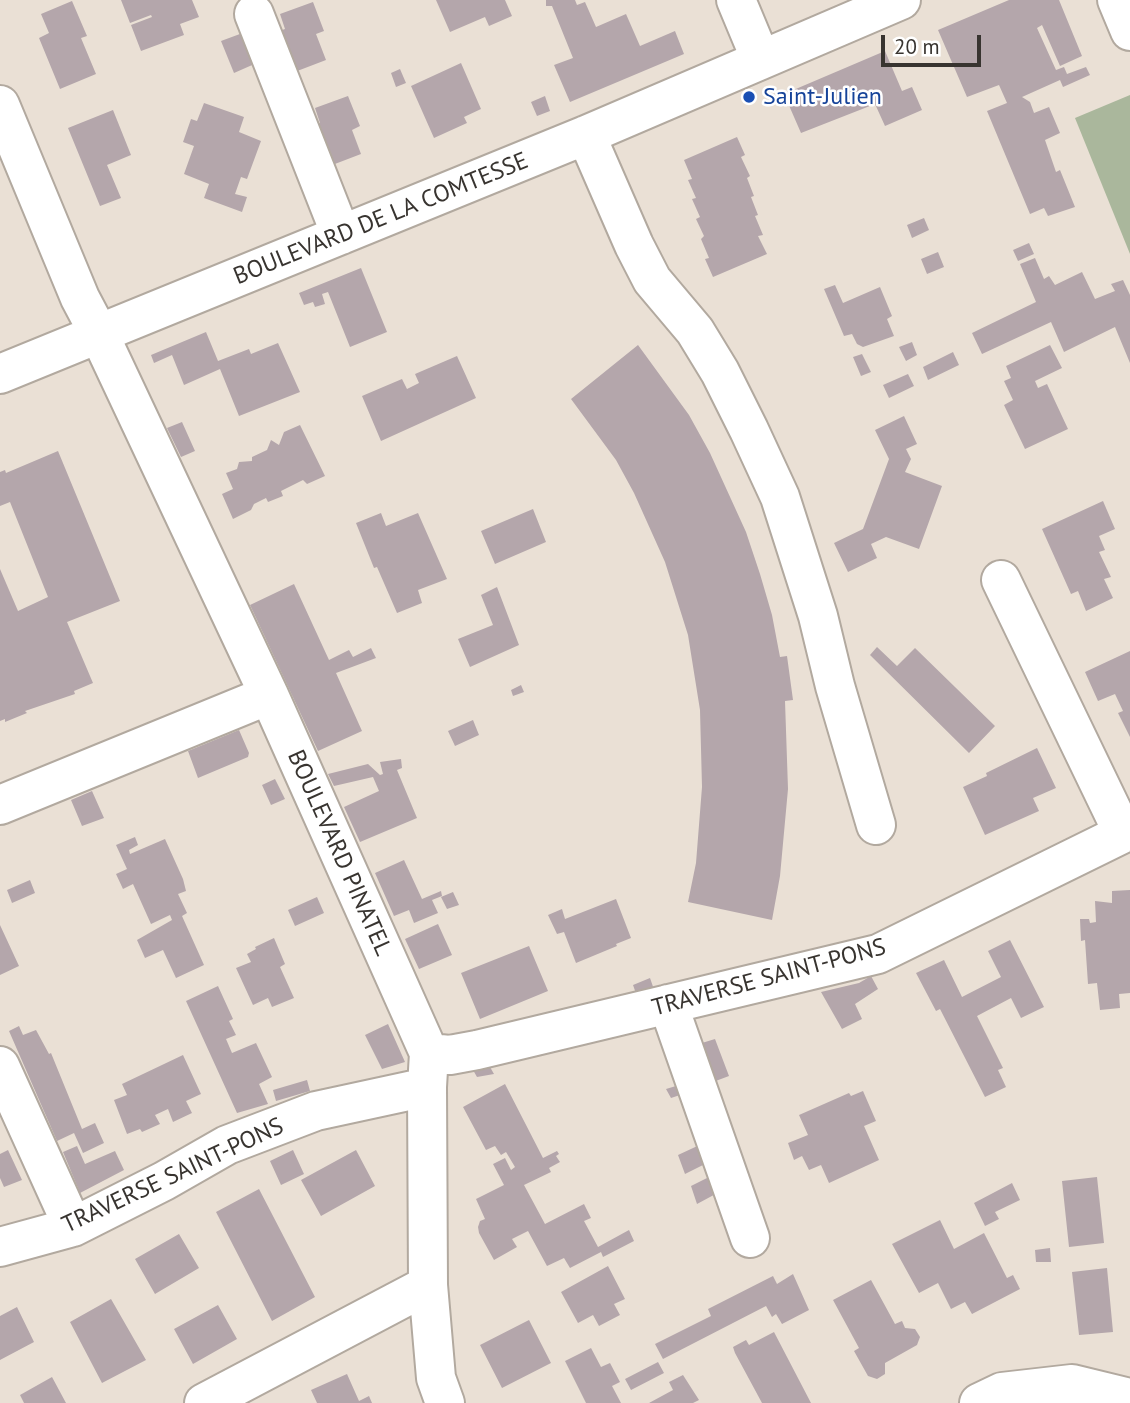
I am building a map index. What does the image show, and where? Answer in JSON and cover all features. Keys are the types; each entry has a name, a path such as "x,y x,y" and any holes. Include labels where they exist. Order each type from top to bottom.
{"street":[{"path":"736,0 761,60"},
{"path":"1117,0 1130,31"},
{"name":"BOULEVARD DE LA COMTESSE","path":"0,374 586,135 761,60 881,4"},
{"path":"254,13 341,235"},
{"name":"BOULEVARD PINATEL","path":"0,105 80,298 269,695 428,1070 428,1285 436,1378 445,1403"},
{"path":"586,135 652,280 695,331 720,372 780,497 811,592 835,686 877,825"},
{"path":"1001,580 1127,832"},
{"path":"0,805 269,695"},
{"name":"TRAVERSE SAINT-PONS","path":"0,1247 73,1227 164,1181 227,1145 428,1070 450,1055 878,954 1127,832"},
{"path":"668,1004 750,1238"},
{"path":"0,1066 73,1227"},
{"path":"204,1403 428,1285"},
{"path":"979,1403 1002,1392 1072,1384 1130,1398"}],"green space":[{"path":"1130,95 1130,254 1075,118"}],"building":[{"path":"121,0 192,0 199,17 180,24 184,35 141,51 131,25 152,17 151,15 130,23"},
{"path":"436,0 505,0 512,16 489,26 485,17 450,32"},
{"path":"546,0 575,0 577,5 585,2 596,27 626,14 640,46 675,31 684,54 570,102 554,65 573,58 552,6 546,6"},
{"path":"1009,0 1059,0 1082,56 1060,66 1042,25 1037,28 1056,70 1064,67 1067,74 1086,67 1090,75 1063,87 1060,80 1022,97 1030,102 1034,113 1049,107 1060,133 1045,140 1056,172 1060,170 1075,207 1048,216 1044,208 1030,214 987,111 1007,103 999,85 967,97 938,30"},
{"path":"72,1 87,36 81,38 96,74 60,89 39,38 49,33 41,14"},
{"path":"313,2 324,31 316,34 326,60 292,73 276,32 285,29 280,14"},
{"path":"248,31 259,62 234,73 221,41"},
{"path":"885,51 902,91 912,87 922,110 885,126 875,104 801,133 784,94"},
{"path":"461,63 481,109 464,117 467,123 434,138 411,86"},
{"path":"400,69 406,83 396,87 391,73"},
{"path":"348,96 360,126 352,130 361,154 327,167 312,126 320,123 315,108"},
{"path":"545,96 550,111 537,116 531,102"},
{"path":"204,103 244,117 239,132 261,141 247,179 241,177 235,194 247,197 242,212 204,198 209,184 184,174 194,146 183,142 191,119 197,121"},
{"path":"113,110 131,155 107,165 121,198 100,206 68,128"},
{"path":"737,137 745,155 741,157 750,176 747,178 758,215 755,216 763,235 758,236 767,254 713,277 705,259 709,258 701,239 704,236 696,219 700,217 688,180 692,179 684,160"},
{"path":"924,218 929,230 912,238 907,225"},
{"path":"1029,243 1034,254 1018,261 1013,250"},
{"path":"938,252 944,267 927,274 921,259"},
{"path":"1035,258 1044,279 1049,276 1055,285 1082,272 1095,299 1115,291 1111,284 1123,280 1130,295 1130,363 1115,327 1064,352 1051,322 982,354 972,333 1036,302 1020,264"},
{"path":"361,268 387,332 350,347 328,292 322,294 325,304 315,307 313,302 304,305 299,293"},
{"path":"835,285 843,303 880,287 892,316 887,319 894,336 863,347 857,344 852,334 844,336 824,289"},
{"path":"206,332 218,361 249,349 251,354 278,343 300,392 239,416 220,369 184,385 172,355 154,363 151,355"},
{"path":"912,342 917,355 906,361 899,347"},
{"path":"638,345 689,415 710,453 746,532 772,615 780,657 787,656 793,700 785,701 788,789 780,876 772,920 688,902 696,863 702,787 700,710 688,635 665,562 634,493 616,460 571,399"},
{"path":"1050,345 1062,368 1035,381 1038,388 1047,384 1068,429 1025,449 1004,405 1013,400 1004,381 1011,378 1006,366"},
{"path":"953,352 959,365 928,380 923,367"},
{"path":"862,354 871,372 861,376 853,357"},
{"path":"457,356 476,398 381,441 362,396 402,379 407,389 419,383 415,374"},
{"path":"908,374 914,386 889,398 883,385"},
{"path":"904,416 917,444 906,449 911,459 905,472 942,486 919,549 886,537 871,544 877,558 848,572 834,543 863,529 889,459 875,430"},
{"path":"182,422 195,451 181,457 167,428"},
{"path":"300,425 325,476 307,484 303,480 281,491 283,496 268,502 266,498 233,519 222,494 233,489 226,473 237,469 239,462 252,461 252,457 267,450 271,440 279,445 284,432"},
{"path":"58,451 120,601 67,622 93,683 74,691 75,694 25,711 27,713 5,722 5,719 0,721 0,569 18,611 48,597 10,502 0,506 0,472 5,470 6,473"},
{"path":"1103,501 1115,529 1099,536 1105,550 1099,552 1111,577 1104,579 1113,598 1086,611 1078,591 1071,594 1042,529"},
{"path":"533,509 546,542 495,564 481,531"},
{"path":"381,513 386,526 418,513 447,579 418,590 422,603 397,613 377,567 374,568 356,523"},
{"path":"294,584 329,660 349,650 353,657 371,648 376,658 336,673 362,731 318,751 250,605"},
{"path":"497,587 519,645 470,667 458,639 493,625 481,595"},
{"path":"877,647 897,666 915,648 995,726 969,753 870,655"},
{"path":"1130,651 1130,737 1118,713 1123,711 1115,694 1098,701 1085,672"},
{"path":"521,685 524,692 513,696 511,690"},
{"path":"473,720 479,735 455,746 448,731"},
{"path":"239,730 249,753 248,757 198,778 188,751"},
{"path":"1037,748 1056,788 1033,798 1039,811 985,835 963,787"},
{"path":"401,759 402,768 397,770 417,818 360,842 344,807 379,791 373,777 334,786 328,774 368,764 380,775 383,774 380,762"},
{"path":"275,779 285,799 271,805 262,785"},
{"path":"92,791 104,818 82,826 71,800"},
{"path":"135,837 138,845 129,850 130,854 165,839 183,879 186,891 178,894 187,913 182,916 204,965 176,978 163,950 145,958 137,940 172,920 170,915 151,924 133,884 123,889 116,874 127,869 116,845"},
{"path":"404,860 422,899 441,891 442,896 432,900 438,913 414,923 409,910 394,916 375,873"},
{"path":"30,880 35,893 12,903 7,890"},
{"path":"1130,890 1130,993 1119,994 1120,1008 1100,1010 1097,983 1088,984 1085,940 1081,941 1080,919 1096,922 1095,901 1112,903 1112,891"},
{"path":"453,892 459,905 447,909 441,897"},
{"path":"317,897 324,913 295,926 288,910"},
{"path":"616,899 631,938 576,963 564,932 557,934 548,915 562,909 565,919"},
{"path":"438,924 452,955 419,969 405,939"},
{"path":"0,925 19,966 0,975"},
{"path":"274,938 285,964 280,967 294,998 272,1007 268,998 253,1005 236,968 251,962 247,954 256,949 255,947"},
{"path":"1010,940 1044,1007 1021,1018 1011,998 977,1016 1003,1068 998,1070 1006,1087 985,1097 940,1009 936,1011 916,973 944,960 962,997 1001,977 988,951"},
{"path":"529,946 548,991 480,1019 461,973"},
{"path":"871,976 878,989 855,1004 862,1019 842,1029 821,992 859,983"},
{"path":"650,978 658,1001 639,1002 633,985"},
{"path":"218,986 233,1019 229,1021 236,1035 226,1039 232,1053 256,1043 272,1077 259,1084 268,1104 237,1113 186,1001"},
{"path":"388,1024 405,1062 382,1069 365,1035"},
{"path":"19,1026 23,1035 36,1030 49,1054 51,1053 82,1129 95,1123 104,1143 83,1153 74,1133 57,1141 9,1031"},
{"path":"715,1039 729,1076 705,1085 692,1046"},
{"path":"183,1055 201,1094 186,1101 192,1113 173,1122 168,1109 155,1115 160,1124 142,1132 140,1129 127,1134 114,1100 127,1095 122,1084"},
{"path":"486,1060 494,1074 477,1077 469,1063"},
{"path":"307,1080 310,1091 276,1101 273,1090"},
{"path":"686,1083 689,1092 671,1098 666,1089"},
{"path":"505,1084 543,1158 557,1151 559,1154 556,1156 560,1162 549,1168 551,1172 524,1185 545,1224 584,1204 591,1218 584,1221 598,1247 629,1230 634,1241 603,1257 601,1252 570,1268 564,1258 547,1266 528,1231 512,1239 517,1247 494,1260 479,1233 480,1221 485,1219 476,1199 504,1185 493,1164 505,1158 511,1170 515,1167 506,1152 501,1155 495,1146 486,1150 463,1107"},
{"path":"863,1091 876,1121 864,1126 879,1160 829,1183 821,1165 809,1170 802,1156 794,1160 788,1143 808,1135 799,1115 849,1093 851,1096"},
{"path":"706,1142 713,1160 685,1174 678,1155"},
{"path":"77,1146 85,1164 115,1151 124,1170 80,1193 63,1152"},
{"path":"8,1150 22,1180 4,1187 0,1178 0,1154"},
{"path":"293,1150 304,1174 281,1185 270,1161"},
{"path":"356,1150 375,1186 321,1216 301,1180"},
{"path":"717,1173 723,1190 697,1204 691,1186"},
{"path":"1097,1177 1104,1243 1069,1247 1062,1181"},
{"path":"1012,1183 1020,1200 995,1212 999,1219 985,1226 974,1203"},
{"path":"259,1189 315,1297 272,1321 216,1212"},
{"path":"940,1220 954,1249 984,1233 1007,1278 1013,1275 1020,1289 972,1314 965,1302 951,1309 938,1283 919,1293 892,1244"},
{"path":"179,1234 199,1268 155,1294 135,1259"},
{"path":"1050,1248 1051,1262 1036,1262 1035,1250"},
{"path":"608,1266 625,1299 614,1304 620,1315 599,1326 593,1315 578,1323 561,1292"},
{"path":"1107,1268 1113,1332 1079,1335 1072,1272"},
{"path":"793,1274 809,1310 782,1324 776,1314 772,1317 766,1306 663,1359 655,1344 711,1316 708,1309 773,1276 777,1284"},
{"path":"871,1280 895,1324 902,1321 905,1328 915,1329 920,1337 917,1345 885,1363 885,1374 877,1379 868,1376 854,1351 859,1348 833,1300"},
{"path":"111,1299 146,1360 102,1383 70,1322"},
{"path":"218,1305 237,1339 193,1364 174,1329"},
{"path":"17,1307 34,1342 0,1360 0,1316"},
{"path":"529,1320 551,1363 502,1388 480,1345"},
{"path":"774,1332 811,1403 762,1403 735,1353 733,1347 746,1340 749,1345"},
{"path":"591,1348 601,1367 610,1363 620,1382 612,1386 621,1403 586,1403 565,1361"},
{"path":"658,1362 664,1373 631,1390 625,1379"},
{"path":"347,1374 359,1401 369,1396 372,1403 317,1403 311,1390"},
{"path":"683,1375 699,1400 693,1403 649,1403 673,1390 669,1382"},
{"path":"52,1377 66,1403 24,1403 20,1395"}],"place":[{"name":"Saint-Julien","path":"749,97"}]}
